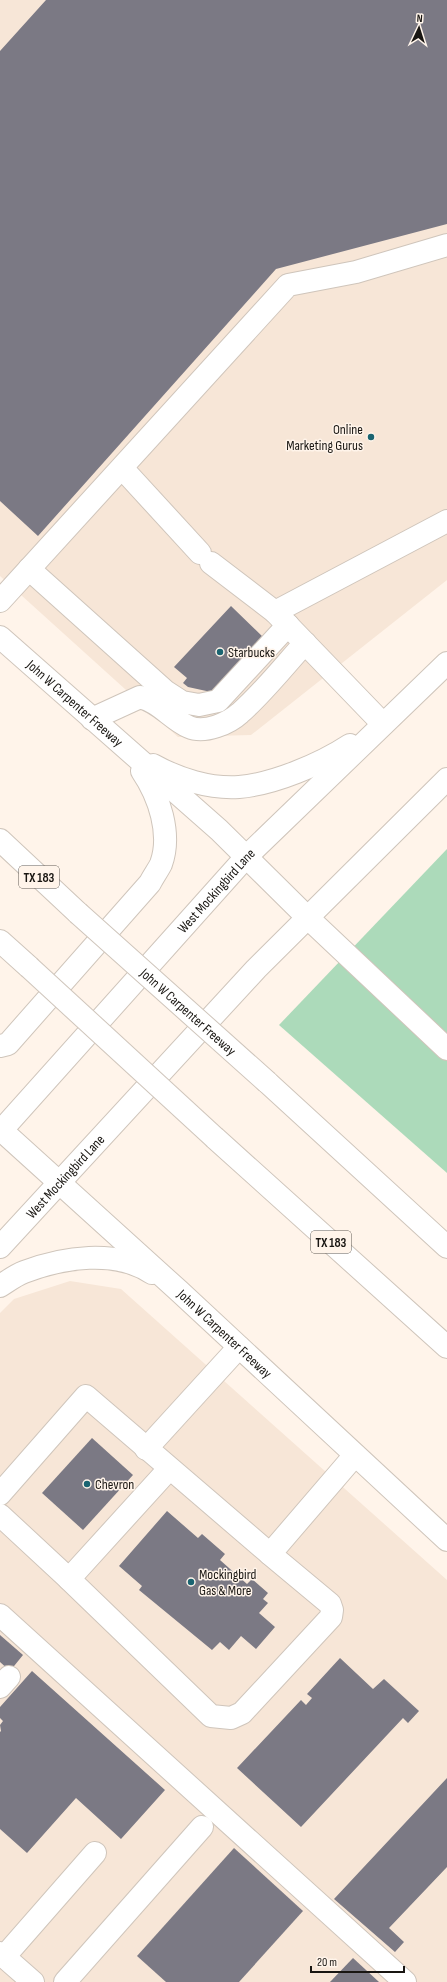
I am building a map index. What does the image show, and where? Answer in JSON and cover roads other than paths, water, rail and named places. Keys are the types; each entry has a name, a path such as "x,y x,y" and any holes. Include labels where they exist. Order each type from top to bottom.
{"main road":[{"path":"0,601 288,285 356,272 447,245"},
{"path":"122,468 206,558 281,618 383,724 333,756 280,778 239,787 205,785 166,772 130,752"},
{"path":"29,569 165,691 182,702 199,705 218,701 281,618 447,521"},
{"name":"John W Carpenter Freeway","path":"0,637 219,830 307,917 447,1049"},
{"path":"92,719 140,697 156,703 191,728 205,729 224,723 240,713 305,643"},
{"name":"West Mockingbird Lane","path":"0,1131 246,857 447,663"},
{"path":"0,1046 8,1044 150,883 161,864 165,843 157,797 130,752"},
{"name":"West Mockingbird Lane","path":"0,1247 251,975 307,917 447,779"},
{"name":"John W Carpenter Freeway","path":"0,840 78,913 267,1082 447,1247"},
{"name":"TX 183","path":"0,941 215,1138 447,1347"},
{"name":"John W Carpenter Freeway","path":"0,1131 60,1183 179,1291 447,1540"},
{"path":"0,1286 23,1272 63,1261 106,1258 142,1266 179,1291"},
{"path":"146,1449 239,1347"},
{"path":"0,1494 86,1396 146,1449 330,1604 332,1610 331,1617 242,1713 231,1718 212,1716 70,1579 0,1515"},
{"path":"270,1554 355,1455"},
{"path":"70,1579 169,1468"},
{"path":"0,1615 405,1982"},
{"path":"64,1982 202,1827"},
{"path":"22,1979 2,1955 94,1853"}],"place":[{"name":"Online Marketing Gurus","path":"371,437"},
{"name":"Starbucks","path":"220,652"},
{"name":"Chevron","path":"87,1484"},
{"name":"Mockingbird Gas & More","path":"191,1582"}]}
